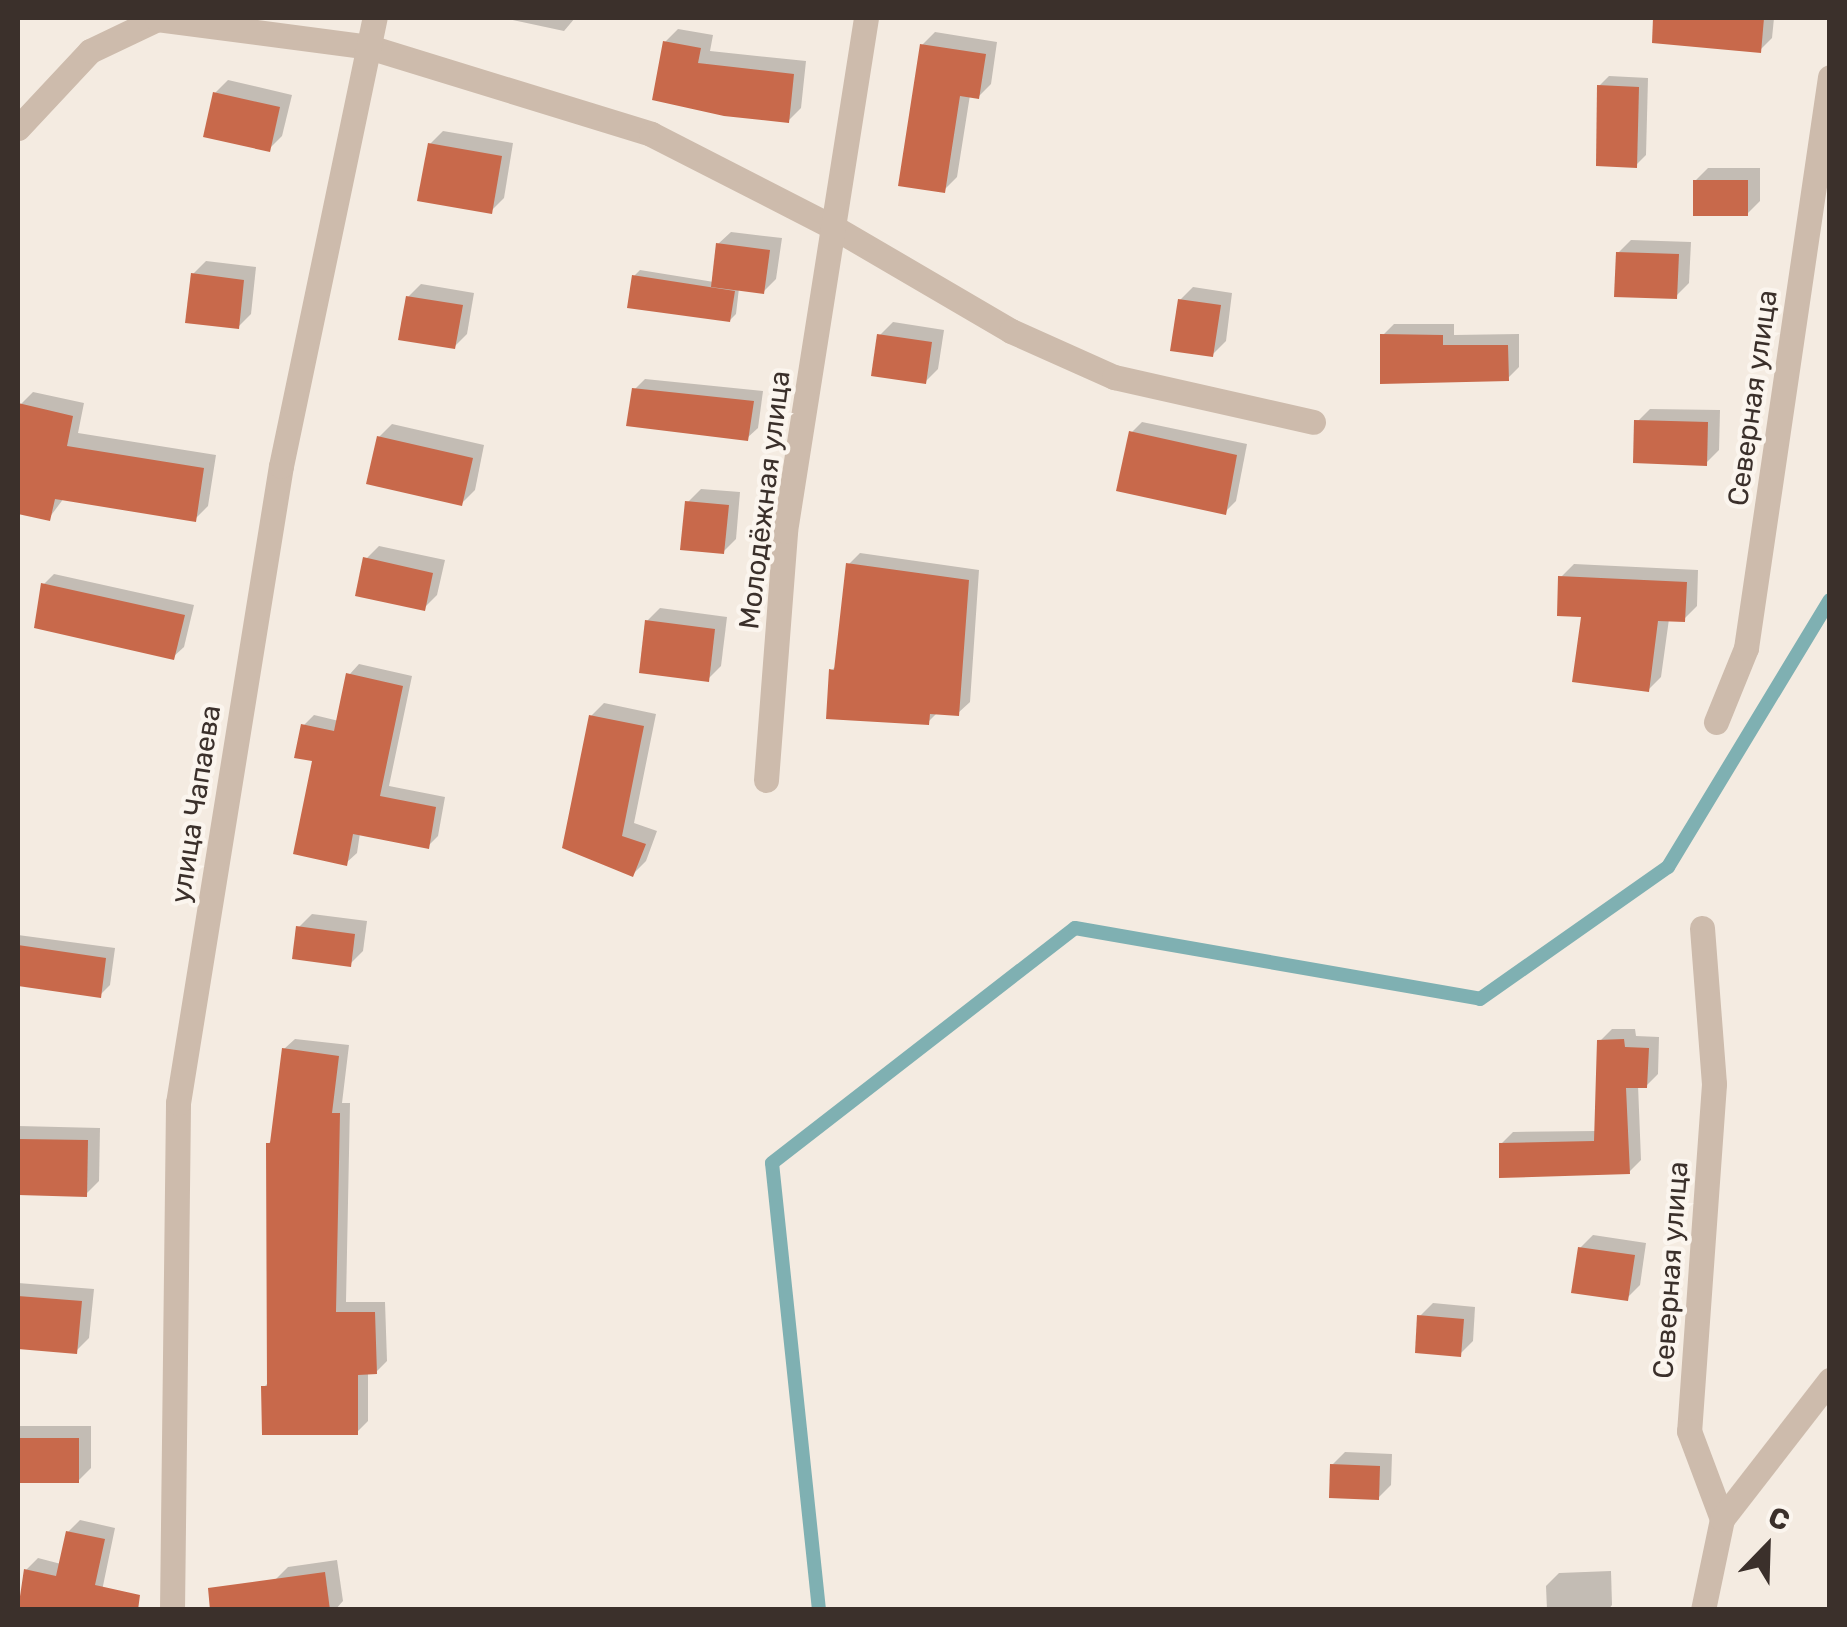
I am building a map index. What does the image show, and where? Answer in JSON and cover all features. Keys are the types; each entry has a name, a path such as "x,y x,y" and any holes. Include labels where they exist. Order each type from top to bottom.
{"street":[{"name":"улица Чапаева","path":"172,1610 178,1103 280,466 375,18"},
{"name":"Молодёжная улица","path":"766,780 785,531 866,18"},
{"path":"18,128 90,51 157,19 369,47 651,134 835,228 1011,331 1114,377 1313,422"},
{"name":"Северная улица","path":"1716,722 1746,648 1830,77"},
{"name":"Северная улица","path":"1702,928 1714,1084 1689,1431 1722,1519"},
{"path":"1703,1610 1722,1519 1830,1380"}],"building":[{"path":"1653,18 1764,18 1761,53 1652,43"},
{"path":"663,41 701,48 698,63 794,74 789,123 724,116 652,100"},
{"path":"920,44 986,54 979,99 960,96 945,193 898,186"},
{"path":"1597,85 1639,87 1637,168 1596,166"},
{"path":"213,92 280,107 270,152 203,137"},
{"path":"428,143 502,156 492,214 417,201"},
{"path":"1693,180 1748,180 1748,216 1693,216"},
{"path":"716,243 770,250 764,294 711,287"},
{"path":"1616,252 1679,254 1677,299 1614,297"},
{"path":"191,273 244,280 239,329 185,323"},
{"path":"632,275 735,291 730,322 627,308"},
{"path":"406,296 463,305 455,349 398,340"},
{"path":"1178,299 1221,305 1213,357 1170,351"},
{"path":"877,334 932,342 926,384 871,376"},
{"path":"1380,334 1443,335 1443,345 1508,345 1509,381 1380,384"},
{"path":"632,388 754,401 748,441 626,426"},
{"path":"18,403 73,416 67,446 204,468 196,522 55,499 50,521 18,514"},
{"path":"1634,420 1708,422 1707,466 1633,463"},
{"path":"1129,431 1237,455 1226,515 1116,491"},
{"path":"377,436 473,458 462,506 366,484"},
{"path":"685,501 729,505 724,554 680,550"},
{"path":"363,557 433,573 425,611 355,596"},
{"path":"846,563 969,580 959,716 930,714 929,725 826,719 829,669 834,670"},
{"path":"1558,576 1687,582 1685,622 1658,621 1649,692 1572,682 1581,617 1557,616"},
{"path":"41,583 185,615 174,660 34,628"},
{"path":"645,620 715,629 709,682 639,673"},
{"path":"346,673 403,686 380,796 436,807 429,849 353,834 347,866 293,854 312,761 294,758 301,724 334,731"},
{"path":"589,715 644,726 622,836 646,844 633,877 562,848"},
{"path":"296,926 355,934 351,967 292,959"},
{"path":"18,945 106,958 101,998 18,986"},
{"path":"1624,1039 1625,1047 1649,1048 1647,1088 1626,1088 1630,1174 1499,1178 1499,1143 1594,1141 1597,1040"},
{"path":"282,1048 339,1056 332,1113 340,1113 336,1312 375,1312 377,1374 358,1375 358,1435 262,1435 261,1386 267,1386 266,1143 270,1143"},
{"path":"18,1139 88,1140 87,1197 18,1195"},
{"path":"1578,1247 1635,1255 1628,1301 1571,1293"},
{"path":"18,1296 82,1301 77,1354 18,1349"},
{"path":"1417,1315 1464,1319 1461,1357 1415,1353"},
{"path":"18,1438 79,1438 79,1483 18,1483"},
{"path":"1330,1464 1380,1466 1379,1500 1329,1498"},
{"path":"66,1531 105,1539 95,1585 140,1595 138,1610 18,1610 24,1569 56,1576"},
{"path":"325,1572 330,1610 210,1610 208,1588"}],"waterway":[{"path":"819,1610 772,1163 1075,928 1480,999 1668,867 1830,600"}]}
